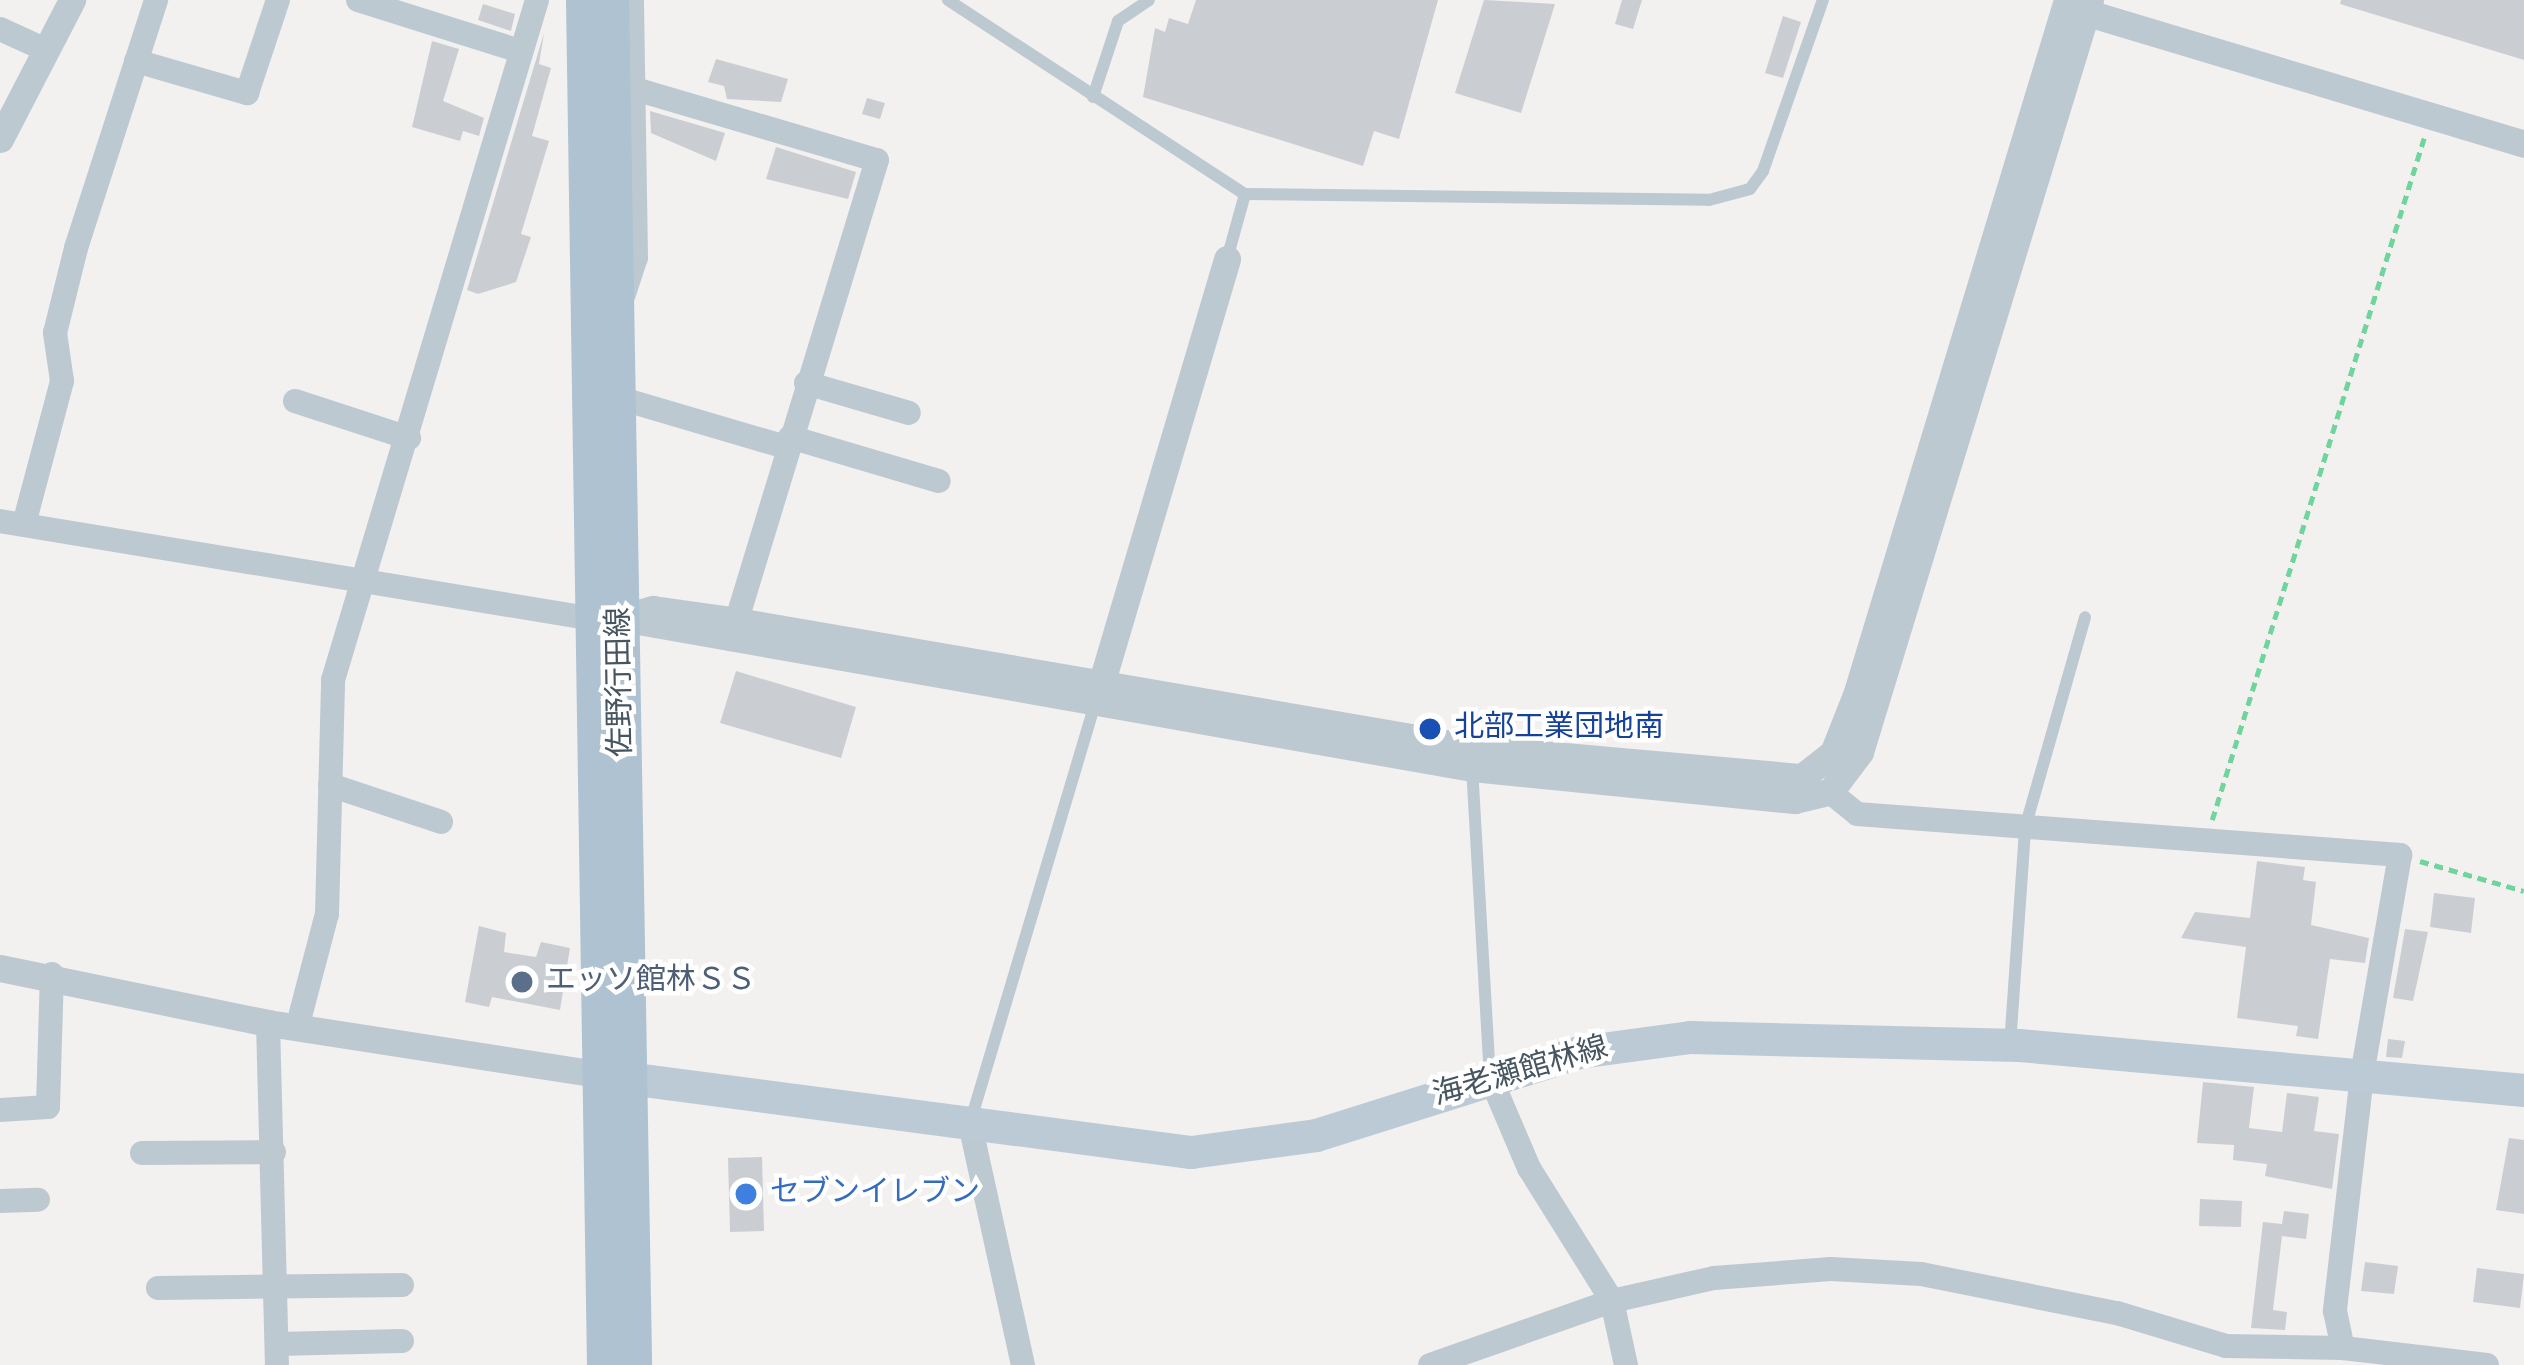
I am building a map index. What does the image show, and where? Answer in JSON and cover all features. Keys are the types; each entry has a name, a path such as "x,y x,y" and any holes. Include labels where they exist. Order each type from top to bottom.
{"main road":[{"name":"佐野行田線","path":"584,0 603,249 617,313 619,398 607,619"},
{"name":"佐野行田線","path":"605,1365 614,1076 603,249 611,0"},
{"name":"海老瀬館林線","path":"614,1076 970,1124 1229,1151 1316,1135 1579,1052 1690,1037 2010,1045 2524,1090"},
{"name":"佐野行田線","path":"614,1076 634,1365"}],"street":[{"path":"0,140 72,0"},
{"path":"156,0 55,333 62,381 12,523 359,584 607,619 734,630 1473,758 1794,800 1829,792 1860,752 2077,5"},
{"path":"136,62 247,93 278,0"},
{"path":"358,0 520,51"},
{"path":"297,1028 327,914 333,680 537,0"},
{"path":"617,313 636,258 632,0"},
{"path":"2077,5 2524,144"},
{"path":"1473,758 1780,779 1819,769 1834,753 2077,5"},
{"path":"0,29 46,50"},
{"path":"634,89 877,160 734,630"},
{"path":"1098,694 1227,259"},
{"path":"806,383 909,413"},
{"path":"619,398 939,481"},
{"path":"295,401 409,439"},
{"path":"330,785 441,822"},
{"path":"1829,792 1857,814 2400,855 2362,1076 2335,1311 2343,1348"},
{"path":"0,968 52,974 268,1023 614,1076"},
{"path":"0,1110 48,1107 52,974"},
{"path":"268,1023 277,1355 401,1341"},
{"path":"1491,1078 1529,1168 1612,1301 1626,1365"},
{"path":"970,1124 1023,1365"},
{"path":"142,1153 274,1152"},
{"path":"0,1201 38,1200"},
{"path":"1430,1365 1612,1301 1714,1278 1831,1269 1922,1274 2117,1312 2226,1346 2343,1348 2487,1365"},
{"path":"158,1288 276,1282 402,1285"}],"lane":[{"path":"947,0 1245,194 1730,197 1763,171 1823,0"},
{"path":"1093,97 1118,21 1149,0"},
{"path":"1227,259 1245,194"},
{"path":"2010,1045 2025,828 2085,617"},
{"path":"970,1124 1098,694"},
{"path":"1473,758 1491,1078"}],"path":[{"path":"2205,842 2431,116"},
{"path":"2400,855 2524,891"}],"building":[{"path":"1196,0 1438,0 1399,139 1374,131 1363,166 1143,97 1155,28 1165,32 1169,18 1188,24"},
{"path":"1484,0 1555,4 1521,113 1455,93"},
{"path":"1622,0 1642,0 1633,29 1615,24"},
{"path":"2341,0 2524,0 2524,60 2340,4"},
{"path":"483,4 515,14 511,31 478,20"},
{"path":"1783,16 1801,22 1783,78 1765,73"},
{"path":"544,33 539,64 551,68 532,136 549,141 521,234 531,237 516,282 478,294 467,290"},
{"path":"432,41 459,49 443,101 484,118 479,136 463,131 460,141 412,127"},
{"path":"716,59 788,79 781,102 727,99 724,86 708,82"},
{"path":"867,98 885,103 880,119 862,114"},
{"path":"650,111 725,133 716,161 651,133"},
{"path":"776,147 856,172 848,199 766,179"},
{"path":"736,671 856,707 841,758 720,723"},
{"path":"2257,861 2305,867 2303,880 2316,882 2311,925 2369,938 2365,963 2330,959 2318,1039 2296,1036 2298,1026 2237,1018 2246,947 2181,938 2195,912 2250,918"},
{"path":"2434,893 2475,898 2471,933 2430,927"},
{"path":"479,926 506,933 504,952 536,957 541,942 570,948 560,1010 492,997 489,1007 465,1002"},
{"path":"2405,929 2428,932 2413,1001 2393,998"},
{"path":"2388,1039 2405,1041 2402,1058 2386,1057"},
{"path":"2203,1082 2254,1087 2249,1128 2282,1132 2287,1093 2319,1097 2314,1131 2339,1134 2332,1189 2265,1176 2267,1164 2233,1160 2234,1145 2197,1143"},
{"path":"2509,1138 2524,1140 2524,1214 2496,1210"},
{"name":"セブンイレブン","path":"762,1157 764,1231 730,1232 728,1158"},
{"path":"2200,1199 2242,1201 2241,1227 2199,1226"},
{"path":"2284,1211 2309,1214 2306,1239 2282,1236 2273,1310 2287,1312 2285,1330 2251,1328 2263,1222 2282,1224"},
{"path":"2365,1262 2398,1266 2394,1294 2361,1291"},
{"path":"2477,1268 2524,1274 2520,1308 2473,1302"}],"place":[{"name":"北部工業団地南","path":"1430,729"},
{"name":"エッソ館林ＳＳ","path":"522,982"},
{"name":"セブンイレブン","path":"746,1194"}]}
